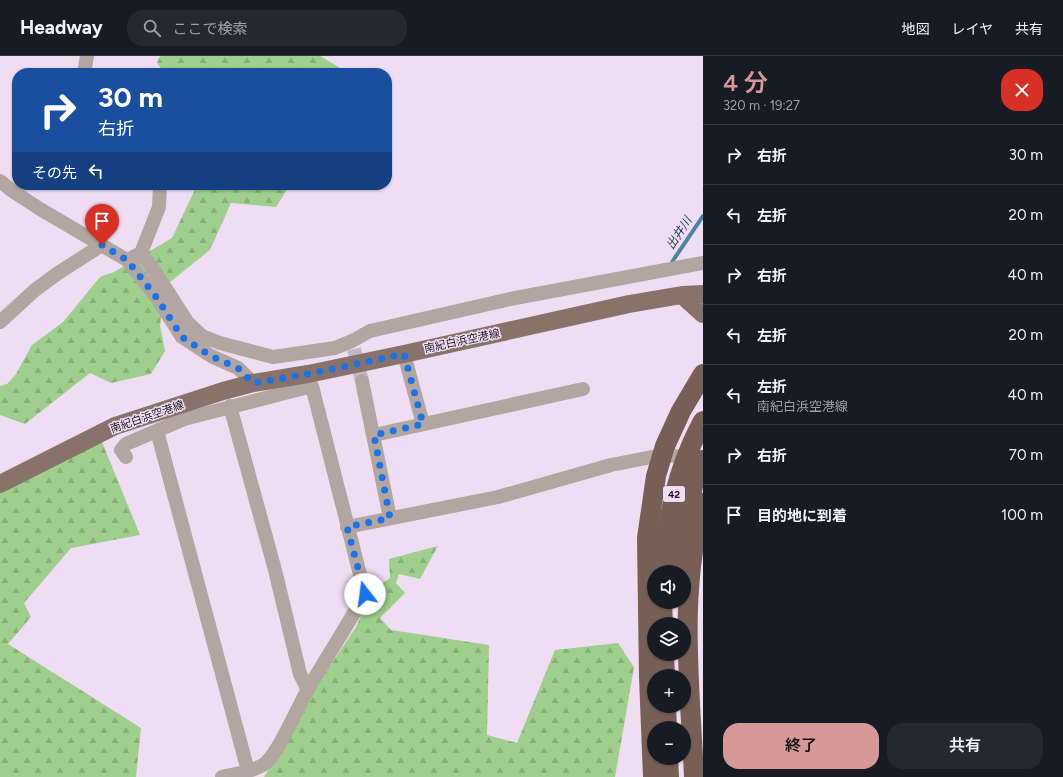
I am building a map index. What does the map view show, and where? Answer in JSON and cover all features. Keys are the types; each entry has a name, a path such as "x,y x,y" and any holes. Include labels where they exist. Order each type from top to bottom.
{"highway":[{"name":"42","path":"653,777 649,676 647,538 656,476 662,456 670,433 681,411 703,374"},
{"name":"42","path":"664,565 664,551 675,489 685,459 703,421"},
{"name":"42","path":"677,565 693,486 703,460"},
{"path":"694,777 687,620 691,560 703,503"},
{"path":"668,765 669,777"},
{"path":"677,765 677,777"}],"main road":[{"name":"南紀白浜空港線","path":"0,484 115,426 223,391 253,383 308,374 404,354 629,304 682,295 703,294"},
{"path":"682,295 703,314"}],"street":[{"path":"85,68 87,56"},
{"path":"0,181 12,186"},
{"path":"18,190 59,221 127,260 157,298 182,337 211,356 238,368 253,383"},
{"path":"127,260 140,253 159,207 160,190"},
{"path":"0,322 35,290 58,273 102,245"},
{"path":"140,253 152,267 188,324 202,336 220,343 273,356 353,345 370,331 510,299 703,263"},
{"path":"404,354 423,424"},
{"path":"362,381 390,518"},
{"path":"126,457 121,450 126,444 184,419 312,386 365,594 347,627 308,690 278,747 264,764 248,771 222,777"},
{"path":"374,435 583,388"},
{"path":"230,406 275,570 300,674 308,690"},
{"path":"158,430 248,771"},
{"path":"347,527 498,497 611,465 662,456 675,456 703,464"}],"green space":[{"path":"160,56 320,56 340,68 160,68 157,63"},
{"path":"195,190 287,190 276,207 231,203 210,250 165,286 160,326 165,351 151,374 111,383 90,373 25,424 0,415 0,386 7,384 16,374 32,345 63,322 100,277 114,272 172,238"},
{"path":"102,442 140,535 71,548 24,603 31,617 8,644 141,728 136,777 0,777 0,491"},
{"path":"438,546 420,579 399,574 396,583 405,593 380,618 391,630 489,645 487,735 517,743 555,650 618,643 634,667 615,777 264,777 316,687 356,627 372,591 390,578 389,559"}],"waterway":[{"name":"出井川","path":"672,262 703,216"}],"tunnel":[{"path":"354,349 362,381"}],"route":[{"path":"102,245 127,260 157,298 182,337 211,356 238,368 253,383 308,374 404,354 423,424 374,435 390,518 347,527 365,594"}]}
